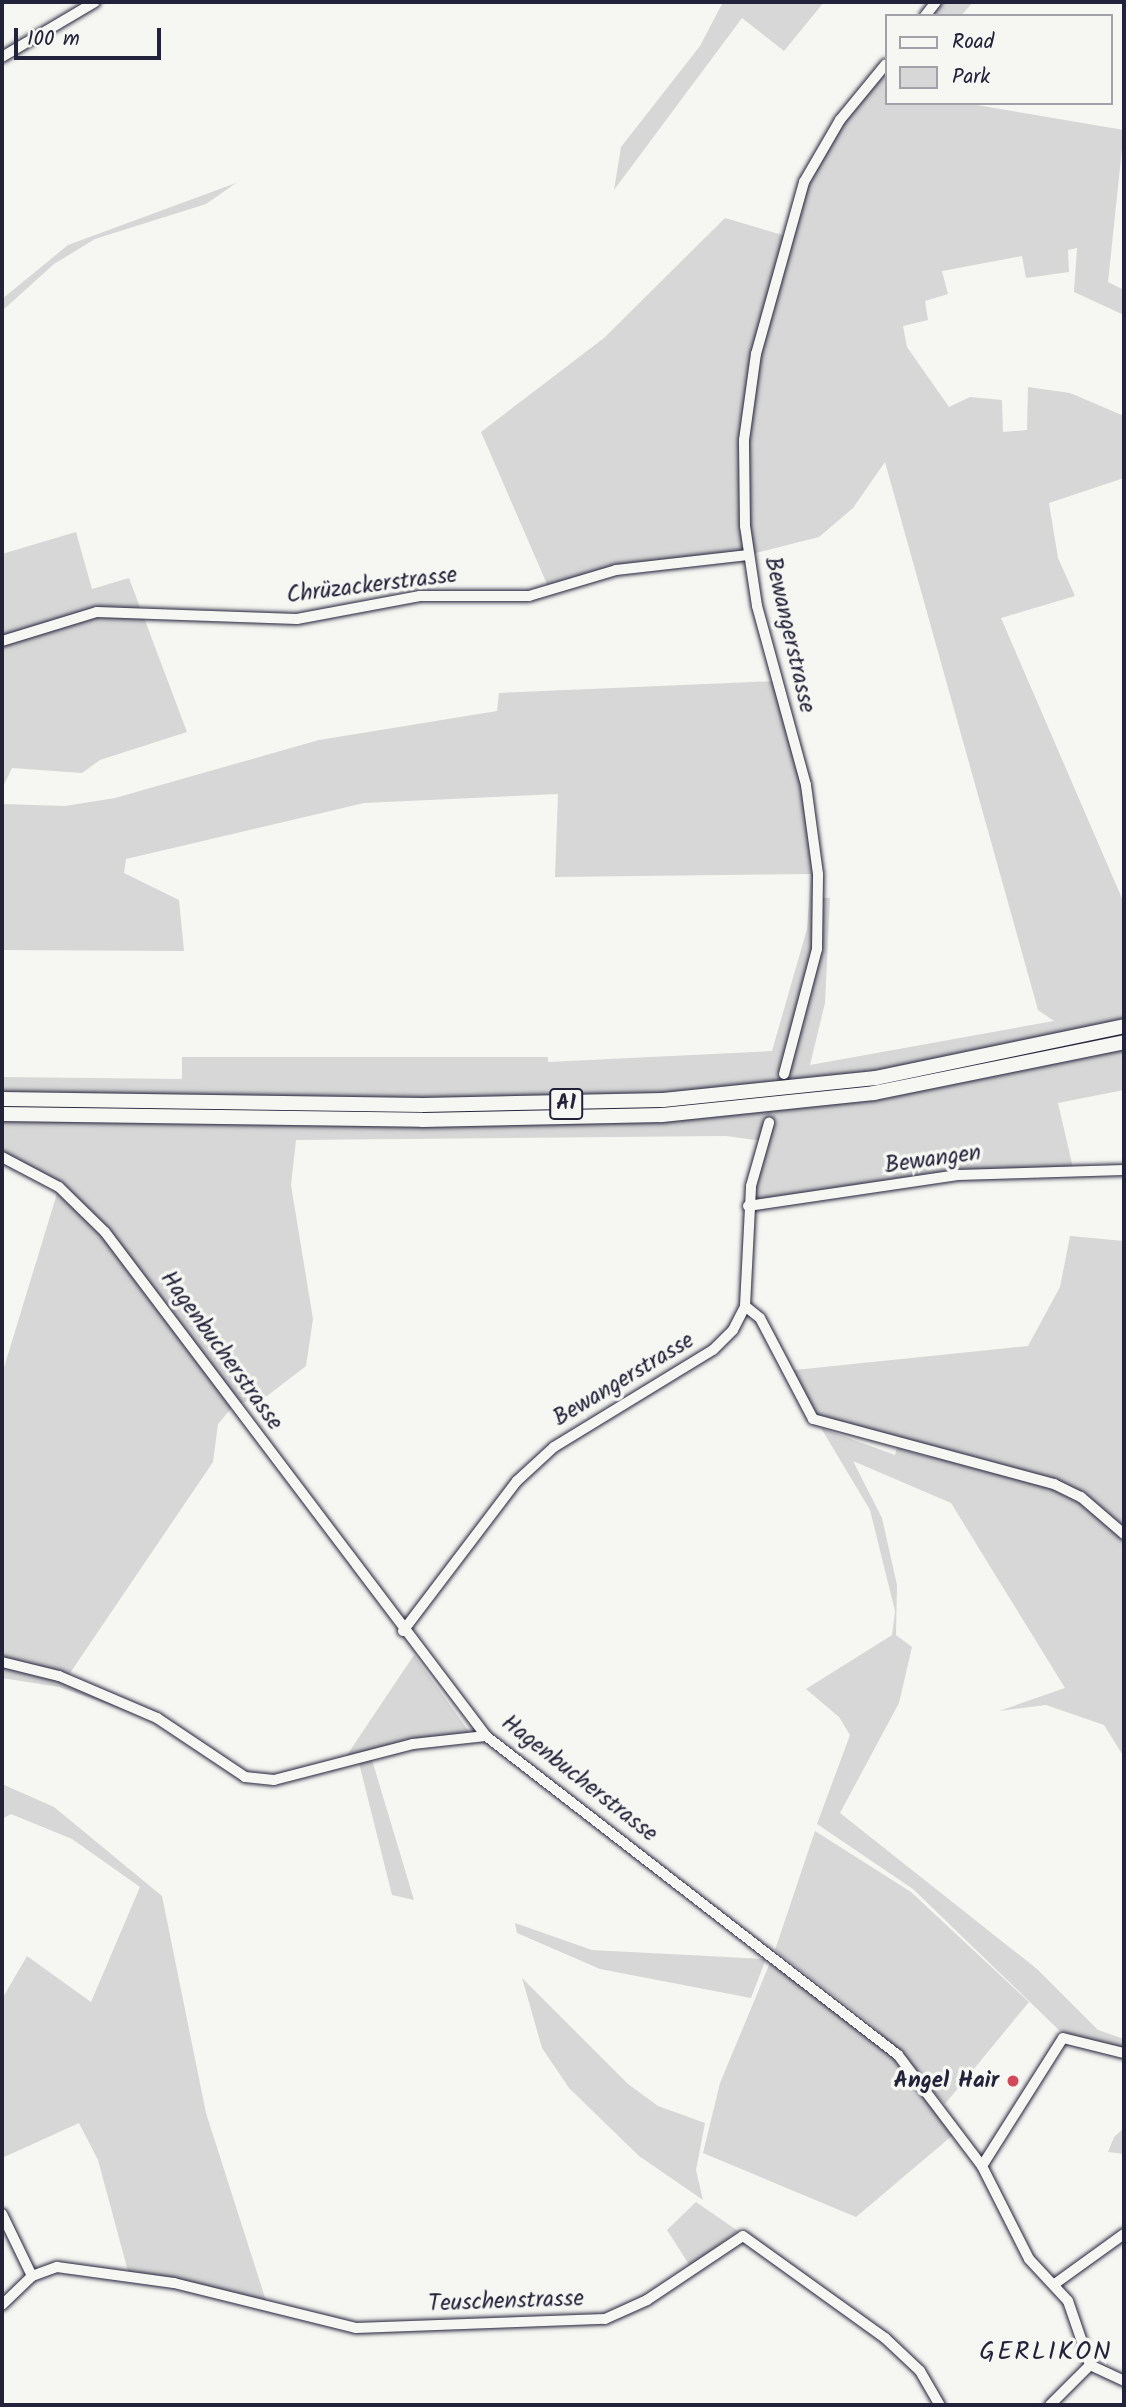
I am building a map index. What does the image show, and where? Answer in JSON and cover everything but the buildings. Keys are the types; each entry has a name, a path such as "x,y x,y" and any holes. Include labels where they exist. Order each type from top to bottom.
{"highway":[{"name":"A1","path":"2,1099 409,1105 663,1100 916,1072 1124,1026"},
{"name":"A1","path":"2,1114 422,1120 662,1115 874,1093 1124,1042"}],"street":[{"path":"2,57 95,2"},
{"name":"Bewangerstrasse","path":"784,1074 817,949 818,873 806,785 748,555 743,491 749,398 786,237 820,150 884,67"},
{"name":"Chrüzackerstrasse","path":"2,641 97,612 297,619 421,596 529,596 616,570 748,555"},
{"path":"769,1123 748,1206 745,1306 760,1318 813,1419 1054,1484 1081,1497 1124,1534"},
{"name":"Hagenbucherstrasse","path":"2,1157 62,1189 126,1257 403,1631 486,1736 870,2028 924,2086 982,2166 1029,2259 1056,2283 1090,2365"},
{"name":"Bewangen","path":"748,1206 958,1175 1124,1170"},
{"name":"Bewangerstrasse","path":"403,1631 517,1481 591,1420 713,1350 745,1306"},
{"path":"2,1662 60,1676 157,1718 245,1777 274,1780 413,1744 486,1736"},
{"path":"982,2166 1062,2038 1124,2053"},
{"path":"2,2214 32,2276 2,2305"},
{"path":"1056,2283 1124,2234"},
{"name":"Teuschenstrasse","path":"32,2276 57,2267 174,2283 356,2328 582,2320 625,2312 743,2236 885,2337 920,2371 940,2405"},
{"path":"1050,2405 1090,2365 1124,2381"}],"green space":[{"path":"723,2 824,2 784,51 742,18 614,190 621,147 700,46"},
{"path":"936,2 973,2 963,14 927,14"},
{"path":"884,67 884,105 977,105 1124,130 1108,282 1124,290 1124,315 1074,292 1077,248 1068,250 1069,272 1026,278 1022,256 942,271 948,294 925,301 928,320 903,326 907,347 949,407 970,397 1002,400 1003,432 1027,430 1028,387 1070,393 1124,416 1124,478 1049,503 1058,558 1075,596 1001,618 1124,903 1124,1090 1058,1103 1073,1168 958,1175 748,1206 763,1141 726,1136 296,1140 291,1185 313,1319 306,1366 267,1396 234,1405 218,1424 213,1462 66,1679 2,1662 2,1374 59,1187 2,1157 2,1077 182,1079 182,1057 548,1057 548,1062 772,1051 807,929 811,874 555,877 558,794 364,803 126,859 124,873 179,900 184,951 2,950 2,804 65,806 115,798 319,740 497,711 499,693 778,681 806,785 820,898 830,898 825,1003 810,1065 1054,1021 1038,1010 885,462 853,508 819,537 748,555 616,570 550,591 481,432 604,338 725,218 786,236 820,151"},
{"path":"236,183 206,204 95,239 54,264 2,311 2,299 68,245"},
{"path":"76,532 92,589 129,578 187,732 100,760 82,773 12,768 2,789 2,554"},
{"path":"1070,1236 1124,1241 1124,1757 1104,1725 1046,1705 999,1711 1065,1688 951,1503 853,1461 882,1518 897,1585 896,1635 912,1647 899,1703 840,1813 1037,1969 1098,2030 1124,2039 1124,2051 1063,2034 913,1889 817,1824 850,1735 839,1717 806,1689 892,1635 895,1611 870,1510 821,1428 895,1455 897,1448 930,1457 932,1451 813,1419 785,1371 1028,1346 1060,1287"},
{"path":"414,1655 473,1737 343,1761"},
{"path":"2,1664 59,1680 141,1716 59,1687 2,1678"},
{"path":"372,1760 414,1900 392,1895 359,1763"},
{"path":"2,1784 54,1807 162,1896 206,2113 267,2304 129,2275 98,2160 79,2123 2,2158 2,1999 27,1956 91,2002 140,1887 72,1839 11,1814 2,1819"},
{"path":"815,1831 911,1892 1029,2002 945,2104 872,2025 775,1950"},
{"path":"515,1923 592,1950 766,1959 751,1998 600,1969 517,1933"},
{"path":"772,1958 895,2059 953,2135 856,2217 703,2153 720,2083"},
{"path":"522,1978 628,2084 658,2106 705,2123 696,2170 703,2200 639,2156 569,2088 542,2048"},
{"path":"1124,2128 1124,2154 1108,2152 1114,2137"},
{"path":"696,2202 738,2231 690,2266 667,2230"}],"tunnel":[{"path":"769,1123 784,1074"}],"place":[{"name":"Angel Hair","path":"1013,2081"}],"district":[{"name":"GERLIKON","path":"1046,2353"}]}
